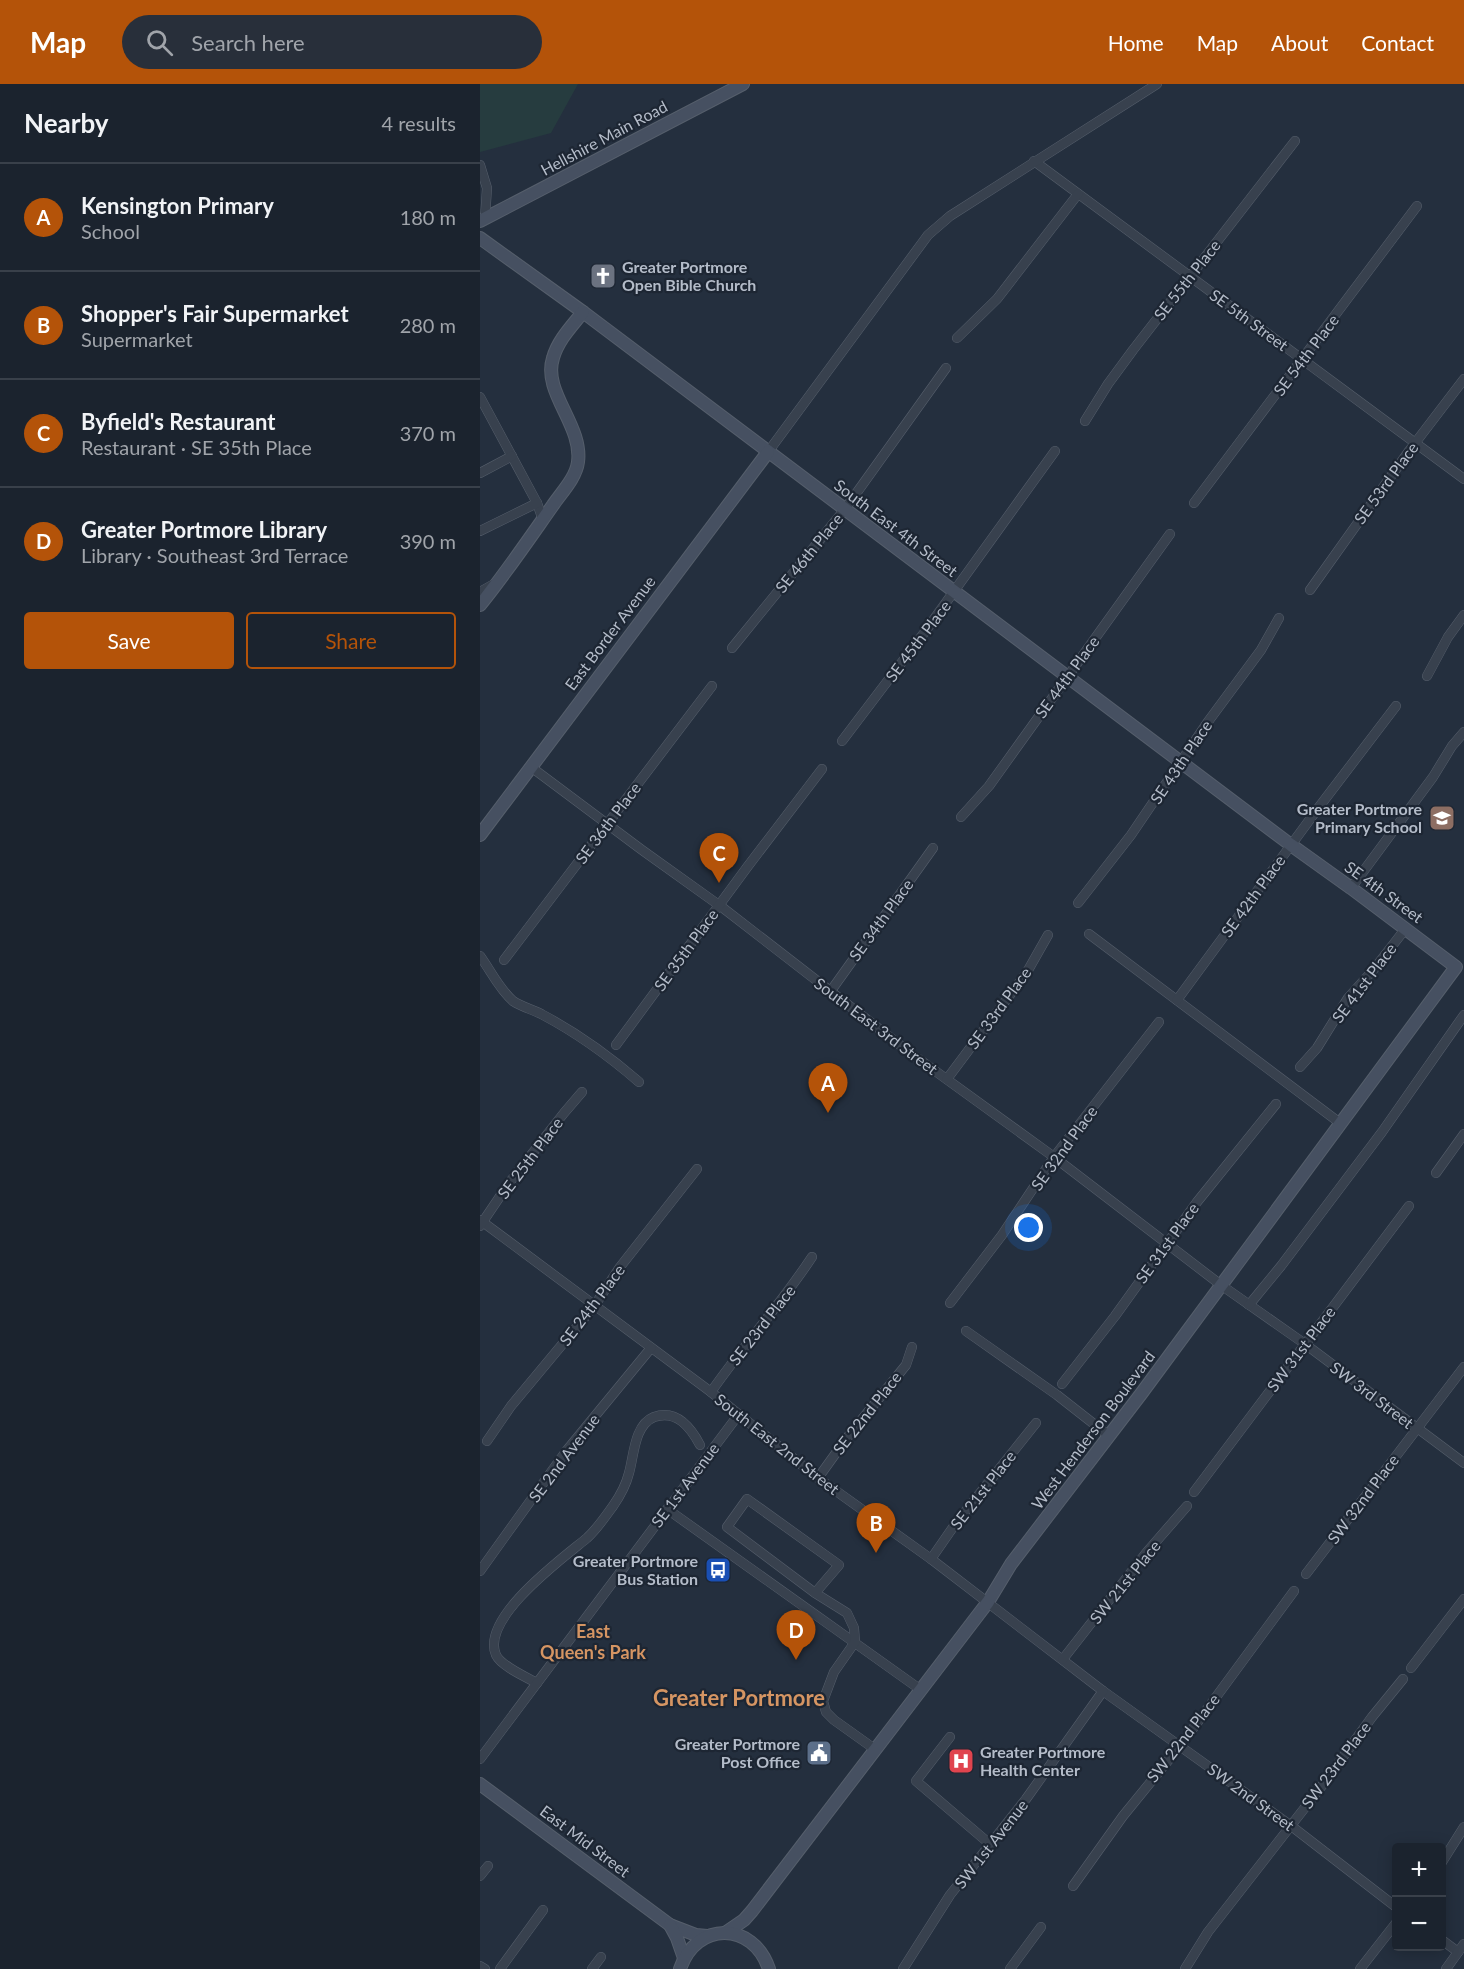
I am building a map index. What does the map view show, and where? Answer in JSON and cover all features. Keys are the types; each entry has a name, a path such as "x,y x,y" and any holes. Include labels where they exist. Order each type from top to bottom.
{"street":[{"name":"Hellshire Main Road","path":"483,219 743,84"},
{"path":"768,452 928,235 950,216 1157,84"},
{"name":"SE 55th Place","path":"1085,421 1133,350 1295,141"},
{"name":"SE 5th Street","path":"1034,161 1464,479"},
{"path":"480,165 487,188 483,219"},
{"path":"957,338 997,299 1078,194"},
{"name":"SE 54th Place","path":"1194,503 1417,206"},
{"name":"South East 4th Street","path":"480,238 584,312 1291,845"},
{"path":"480,605 499,582 577,470 579,451 577,440 554,386 551,367 561,341 584,312"},
{"name":"SE 46th Place","path":"732,648 845,509 946,368"},
{"name":"SE 53rd Place","path":"1310,590 1415,443 1464,379"},
{"path":"480,397 483,410 512,456 537,502 543,519"},
{"name":"SE 45th Place","path":"842,741 954,592 1055,451"},
{"name":"East Border Avenue","path":"480,835 768,452"},
{"path":"480,473 512,456"},
{"path":"480,531 537,502"},
{"name":"SE 44th Place","path":"961,817 988,786 1170,534"},
{"path":"480,592 499,582"},
{"path":"1427,676 1448,637 1464,615"},
{"name":"SE 43th Place","path":"1078,903 1131,835 1207,723 1262,650 1279,618"},
{"name":"SE 36th Place","path":"504,960 712,686"},
{"name":"SE 42th Place","path":"1176,1000 1396,706"},
{"path":"1352,888 1464,732"},
{"name":"South East 3rd Street","path":"531,767 720,905 830,992 1054,1157 1221,1285"},
{"name":"SE 35th Place","path":"616,1045 822,770"},
{"name":"SE 4th Street","path":"1291,845 1460,969"},
{"name":"SE 34th Place","path":"830,992 933,848"},
{"name":"SE 41st Place","path":"1300,1067 1317,1048 1348,998 1406,928"},
{"path":"1089,934 1340,1123"},
{"name":"SE 33rd Place","path":"947,1079 1027,972 1048,935"},
{"path":"480,956 501,989 516,1003 542,1014 591,1044 639,1082"},
{"name":"West Henderson Boulevard","path":"725,1933 753,1911 876,1750 988,1602 1011,1564 1045,1522 1340,1123 1460,969"},
{"path":"1249,1305 1294,1250 1382,1132 1464,1015"},
{"name":"SE 32nd Place","path":"950,1303 1002,1235 1054,1157 1159,1022"},
{"name":"SE 25th Place","path":"481,1223 509,1183 582,1092"},
{"name":"SE 31st Place","path":"1062,1384 1115,1316 1197,1202 1276,1104"},
{"path":"1437,1173 1464,1134"},
{"name":"SE 24th Place","path":"487,1442 511,1406 595,1305 620,1267 697,1169"},
{"name":"SW 31st Place","path":"1194,1492 1408,1206"},
{"name":"South East 2nd Street","path":"481,1223 711,1392 818,1478 931,1559 1103,1691"},
{"name":"SE 23rd Place","path":"711,1392 736,1355 795,1283 812,1257"},
{"name":"SW 3rd Street","path":"1221,1285 1305,1344 1464,1463"},
{"path":"966,1331 1057,1395 1108,1435"},
{"name":"SE 22nd Place","path":"818,1478 846,1438 906,1365 912,1347"},
{"name":"SE 2nd Avenue","path":"480,1571 567,1450 651,1348"},
{"name":"SW 32nd Place","path":"1306,1574 1464,1367"},
{"name":"SE 1st Avenue","path":"480,1759 739,1414"},
{"path":"537,1683 507,1665 496,1655 493,1639 500,1622 515,1601 554,1564 588,1537 613,1506 629,1473 636,1441 648,1421 662,1416 679,1419 694,1433 700,1445"},
{"name":"SE 21st Place","path":"931,1559 956,1523 1036,1423"},
{"path":"715,1543 747,1499 838,1565 815,1593"},
{"name":"SW 21st Place","path":"1063,1659 1146,1553 1187,1506"},
{"path":"667,1509 921,1690"},
{"path":"727,1527 815,1593 847,1613 854,1628 855,1642 834,1672 823,1701 826,1712 834,1720 876,1750"},
{"name":"SW 22nd Place","path":"1073,1886 1122,1816 1180,1746 1294,1591"},
{"path":"1411,1668 1464,1599"},
{"name":"SW 23rd Place","path":"1185,1969 1208,1932 1403,1679"},
{"name":"SW 2nd Street","path":"1103,1691 1290,1825 1392,1904"},
{"name":"SW 1st Avenue","path":"903,1969 950,1895 1026,1799 1103,1691"},
{"path":"951,1737 916,1781 991,1845"},
{"name":"East Mid Street","path":"480,1784 670,1925 696,1935 707,1936"},
{"path":"1446,1856 1464,1827"},
{"path":"480,1876 488,1866"},
{"path":"500,1969 543,1910"},
{"path":"751,1941 750,1923 753,1911"},
{"name":"East Mid Street","path":"670,1925 677,1938 682,1963"},
{"path":"1010,1969 1041,1927"},
{"path":"1360,1969 1392,1928"},
{"path":"682,1963 698,1941 707,1936 725,1933 738,1935 751,1941 762,1953 769,1969"},
{"path":"1446,1942 1461,1948 1446,1969"},
{"path":"592,1969 601,1957"},
{"path":"480,1966 485,1969"}],"green space":[{"path":"480,84 578,84 551,133 480,152"}],"place":[{"name":"Greater Portmore Open Bible Church","path":"603,276"},
{"name":"Greater Portmore Primary School","path":"1442,818"},
{"name":"Byfield's Restaurant","path":"719,883"},
{"name":"Kensington Primary","path":"828,1113"},
{"name":"Shopper's Fair Supermarket","path":"876,1553"},
{"name":"Greater Portmore Bus Station","path":"718,1570"},
{"name":"Greater Portmore Library","path":"796,1660"},
{"name":"Greater Portmore Post Office","path":"819,1753"},
{"name":"Greater Portmore Health Center","path":"961,1761"}],"district":[{"name":"East Queen's Park","path":"593,1642"},
{"name":"Greater Portmore","path":"739,1698"}]}
